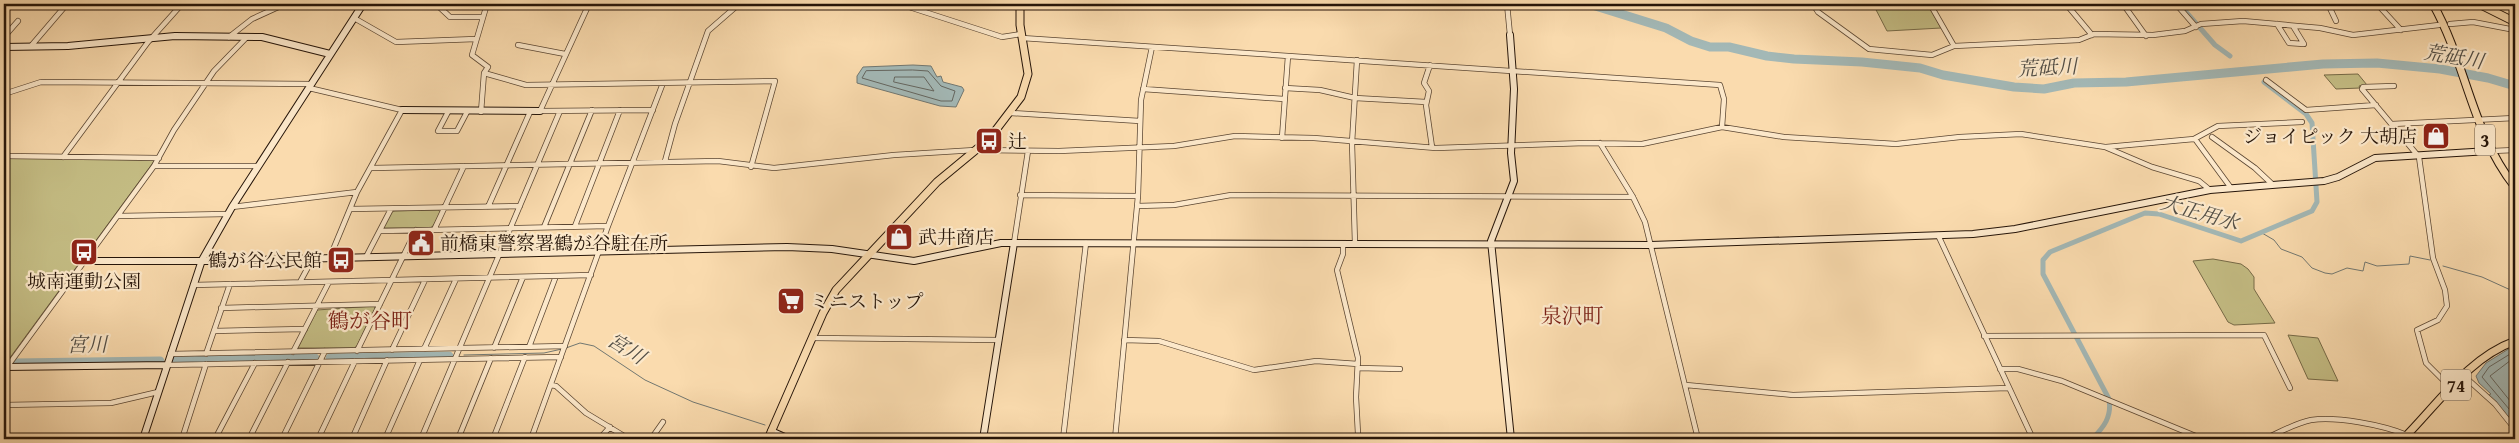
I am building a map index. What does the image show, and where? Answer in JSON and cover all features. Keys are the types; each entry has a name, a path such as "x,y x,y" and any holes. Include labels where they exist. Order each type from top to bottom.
{"main road":[{"path":"768,439 833,294 937,182 989,139 1010,114 1025,91 1028,67 1022,36 1020,4"},
{"name":"3","path":"2433,4 2449,33 2489,151 2515,187"},
{"path":"2479,4 2515,22"},
{"name":"74","path":"2405,437 2489,352 2502,344 2515,340"}],"street":[{"path":"31,46 67,4"},
{"path":"63,157 152,38 182,4"},
{"path":"228,37 243,25 267,12 275,11 285,4"},
{"path":"143,439 202,260 227,214 363,4"},
{"path":"436,4 443,15 448,17 481,17"},
{"path":"481,112 484,73 488,68 472,55 481,17 487,4"},
{"path":"540,112 589,4"},
{"path":"665,161 675,124 708,31 738,4"},
{"path":"900,4 1002,37 1022,36 1152,47 1720,85 1724,99 1722,127"},
{"path":"1507,4 1513,71 1512,146 1514,181 1492,238 1492,246 1511,439"},
{"path":"1813,4 1818,12 1869,49 1932,55 1954,46 2079,40 2092,35 2146,36 2185,31 2198,26 2247,21 2350,35 2439,25"},
{"path":"1930,4 1954,46"},
{"path":"2066,4 2092,35"},
{"path":"2122,4 2146,36"},
{"path":"2176,4 2198,26"},
{"path":"2328,4 2336,21"},
{"path":"2377,4 2401,30"},
{"path":"354,18 396,42 476,39"},
{"path":"4,37 18,21"},
{"path":"2450,24 2473,22 2515,30"},
{"path":"2278,24 2289,43 2304,44 2294,26"},
{"path":"4,47 68,46 175,36 247,37 285,41 330,54"},
{"path":"5,367 154,166 174,130 207,82 225,58 247,37"},
{"path":"518,45 566,54"},
{"path":"1115,439 1132,243 1138,196 1140,121 1143,89 1152,47"},
{"path":"1282,138 1288,56"},
{"path":"1355,244 1352,143 1357,60"},
{"path":"1430,65 1424,83 1429,91 1426,102 1432,147"},
{"path":"484,73 526,85 775,81 751,166"},
{"path":"2266,80 2306,110 2376,105"},
{"path":"4,94 41,82 207,82 310,86 402,110 448,112 652,110"},
{"path":"531,439 608,226 663,83"},
{"path":"2394,86 2363,87 2417,154 2432,258 2437,274 2447,291 2448,301 2441,318 2435,322 2423,325 2417,330 2426,363 2452,388"},
{"path":"1285,88 1320,90 1355,98 1426,102"},
{"path":"1143,89 1284,99"},
{"path":"330,257 357,192 372,168 402,110"},
{"path":"544,227 592,110"},
{"path":"575,226 620,110"},
{"path":"421,439 560,111"},
{"path":"448,112 438,131 458,131 467,112"},
{"path":"488,207 530,112"},
{"path":"1010,114 1140,121"},
{"path":"2392,124 2515,118"},
{"path":"372,168 665,161 718,161 774,168 894,155 975,150 1028,151 1174,146 1235,136 1314,138 1352,143 1432,147 1600,143 1642,144 1722,127 1784,137 1896,144 2008,134 2105,147 2195,139 2218,126 2302,122"},
{"path":"2212,136 2255,168 2272,184"},
{"path":"2195,139 2230,188"},
{"path":"1600,143 1633,197 1645,222 1698,439"},
{"path":"2105,147 2199,182 2210,190"},
{"path":"84,261 787,248 832,249 907,261 922,260 986,245 1014,243 1651,245 1938,236 2016,229 2210,190 2319,181 2338,177 2370,159 2417,154 2515,150"},
{"path":"983,439 1028,151"},
{"path":"4,156 159,158"},
{"path":"154,166 258,166"},
{"path":"434,230 464,166"},
{"path":"232,207 357,192"},
{"path":"1020,195 1138,196"},
{"path":"1137,206 1174,206 1231,195 1633,197"},
{"path":"350,210 520,206"},
{"path":"366,257 391,209"},
{"path":"118,216 227,214"},
{"path":"380,231 608,226"},
{"path":"357,351 416,230"},
{"path":"1938,236 2032,439"},
{"path":"1063,439 1086,243"},
{"path":"1343,244 1343,254 1337,270 1358,366 1356,438 1363,439"},
{"path":"300,282 313,258"},
{"path":"193,285 591,275"},
{"path":"529,346 556,276"},
{"path":"494,348 523,277"},
{"path":"424,349 456,279"},
{"path":"392,350 425,280"},
{"path":"293,352 329,282"},
{"path":"206,354 230,284"},
{"path":"221,308 380,304"},
{"path":"214,331 305,329"},
{"path":"1984,336 2264,335 2290,388"},
{"path":"812,338 999,340"},
{"path":"1124,340 1159,341 1254,370 1316,361 1400,369"},
{"path":"170,354 565,346"},
{"path":"282,439 325,351"},
{"path":"5,367 561,357"},
{"path":"458,439 491,358"},
{"path":"493,439 525,358"},
{"path":"352,439 387,360"},
{"path":"385,439 420,360"},
{"path":"318,439 355,361"},
{"path":"249,439 288,362"},
{"path":"215,439 255,363"},
{"path":"182,439 206,364"},
{"path":"2000,369 2012,368 2062,381 2106,401 2203,439"},
{"path":"2464,376 2495,404 2515,429"},
{"path":"551,385 556,386 586,413 629,439"},
{"path":"1686,385 1792,394 2008,388"},
{"path":"4,405 111,403 158,392"},
{"path":"2264,439 2304,422 2325,419 2396,430 2405,437"},
{"path":"651,439 663,422"},
{"path":"599,439 610,427"},
{"path":"771,430 789,439"}],"shaded area":[{"path":"1873,4 1928,4 1941,28 1887,31"},
{"path":"2358,74 2367,85 2359,86 2360,88 2336,89 2324,75"},
{"path":"4,158 155,160 9,359 4,359"},
{"path":"438,210 441,212 430,228 383,228 391,212"},
{"path":"2213,259 2241,264 2248,269 2254,277 2254,289 2275,323 2234,325 2228,322 2193,261"},
{"path":"374,306 375,308 357,346 354,348 298,348 317,310"},
{"path":"2288,335 2318,338 2338,381 2308,379"}],"water":[{"path":"931,66 937,77 941,76 943,82 962,87 964,90 956,107 940,106 857,83 857,76 863,67"},
{"path":"2515,345 2515,424 2489,395 2491,394 2479,383 2476,376 2486,363"}],"waterway":[{"name":"荒砥川","path":"1589,4 1666,28 1691,41 1710,47 1729,47 1767,56 1794,59 1862,62 1920,68 1943,75 2014,87 2044,89 2074,83 2126,82 2323,64 2377,63 2440,69 2488,78 2515,86"},
{"name":"大正用水","path":"2179,4 2215,45 2230,56"},
{"name":"大正用水","path":"2092,439 2106,421 2110,405 2109,399 2043,274 2043,260 2050,252 2145,213 2159,214 2241,241 2312,211 2317,202 2312,123 2306,114 2264,82"},
{"path":"2262,233 2274,240 2281,249 2302,257 2312,268 2325,273 2332,274 2347,268 2363,271 2365,262 2377,266 2409,264 2410,256 2430,260"},
{"path":"2443,266 2482,277 2515,292"},
{"name":"宮川","path":"566,348 580,343 594,346 645,380 693,402 765,425"},
{"name":"宮川","path":"464,355 544,353 562,349"},
{"name":"宮川","path":"330,358 449,356"},
{"name":"宮川","path":"176,361 315,358"},
{"name":"宮川","path":"14,363 160,361"}],"place":[{"name":"ジョイピック 大胡店","path":"2436,136"},
{"name":"辻","path":"989,141"},
{"name":"武井商店","path":"899,237"},
{"name":"前橋東警察署鶴が谷駐在所","path":"421,243"},
{"name":"城南運動公園","path":"84,252"},
{"name":"鶴が谷公民館","path":"341,260"},
{"name":"ミニストップ","path":"791,301"}],"district":[{"name":"泉沢町","path":"1572,315"},
{"name":"鶴が谷町","path":"370,320"}]}
